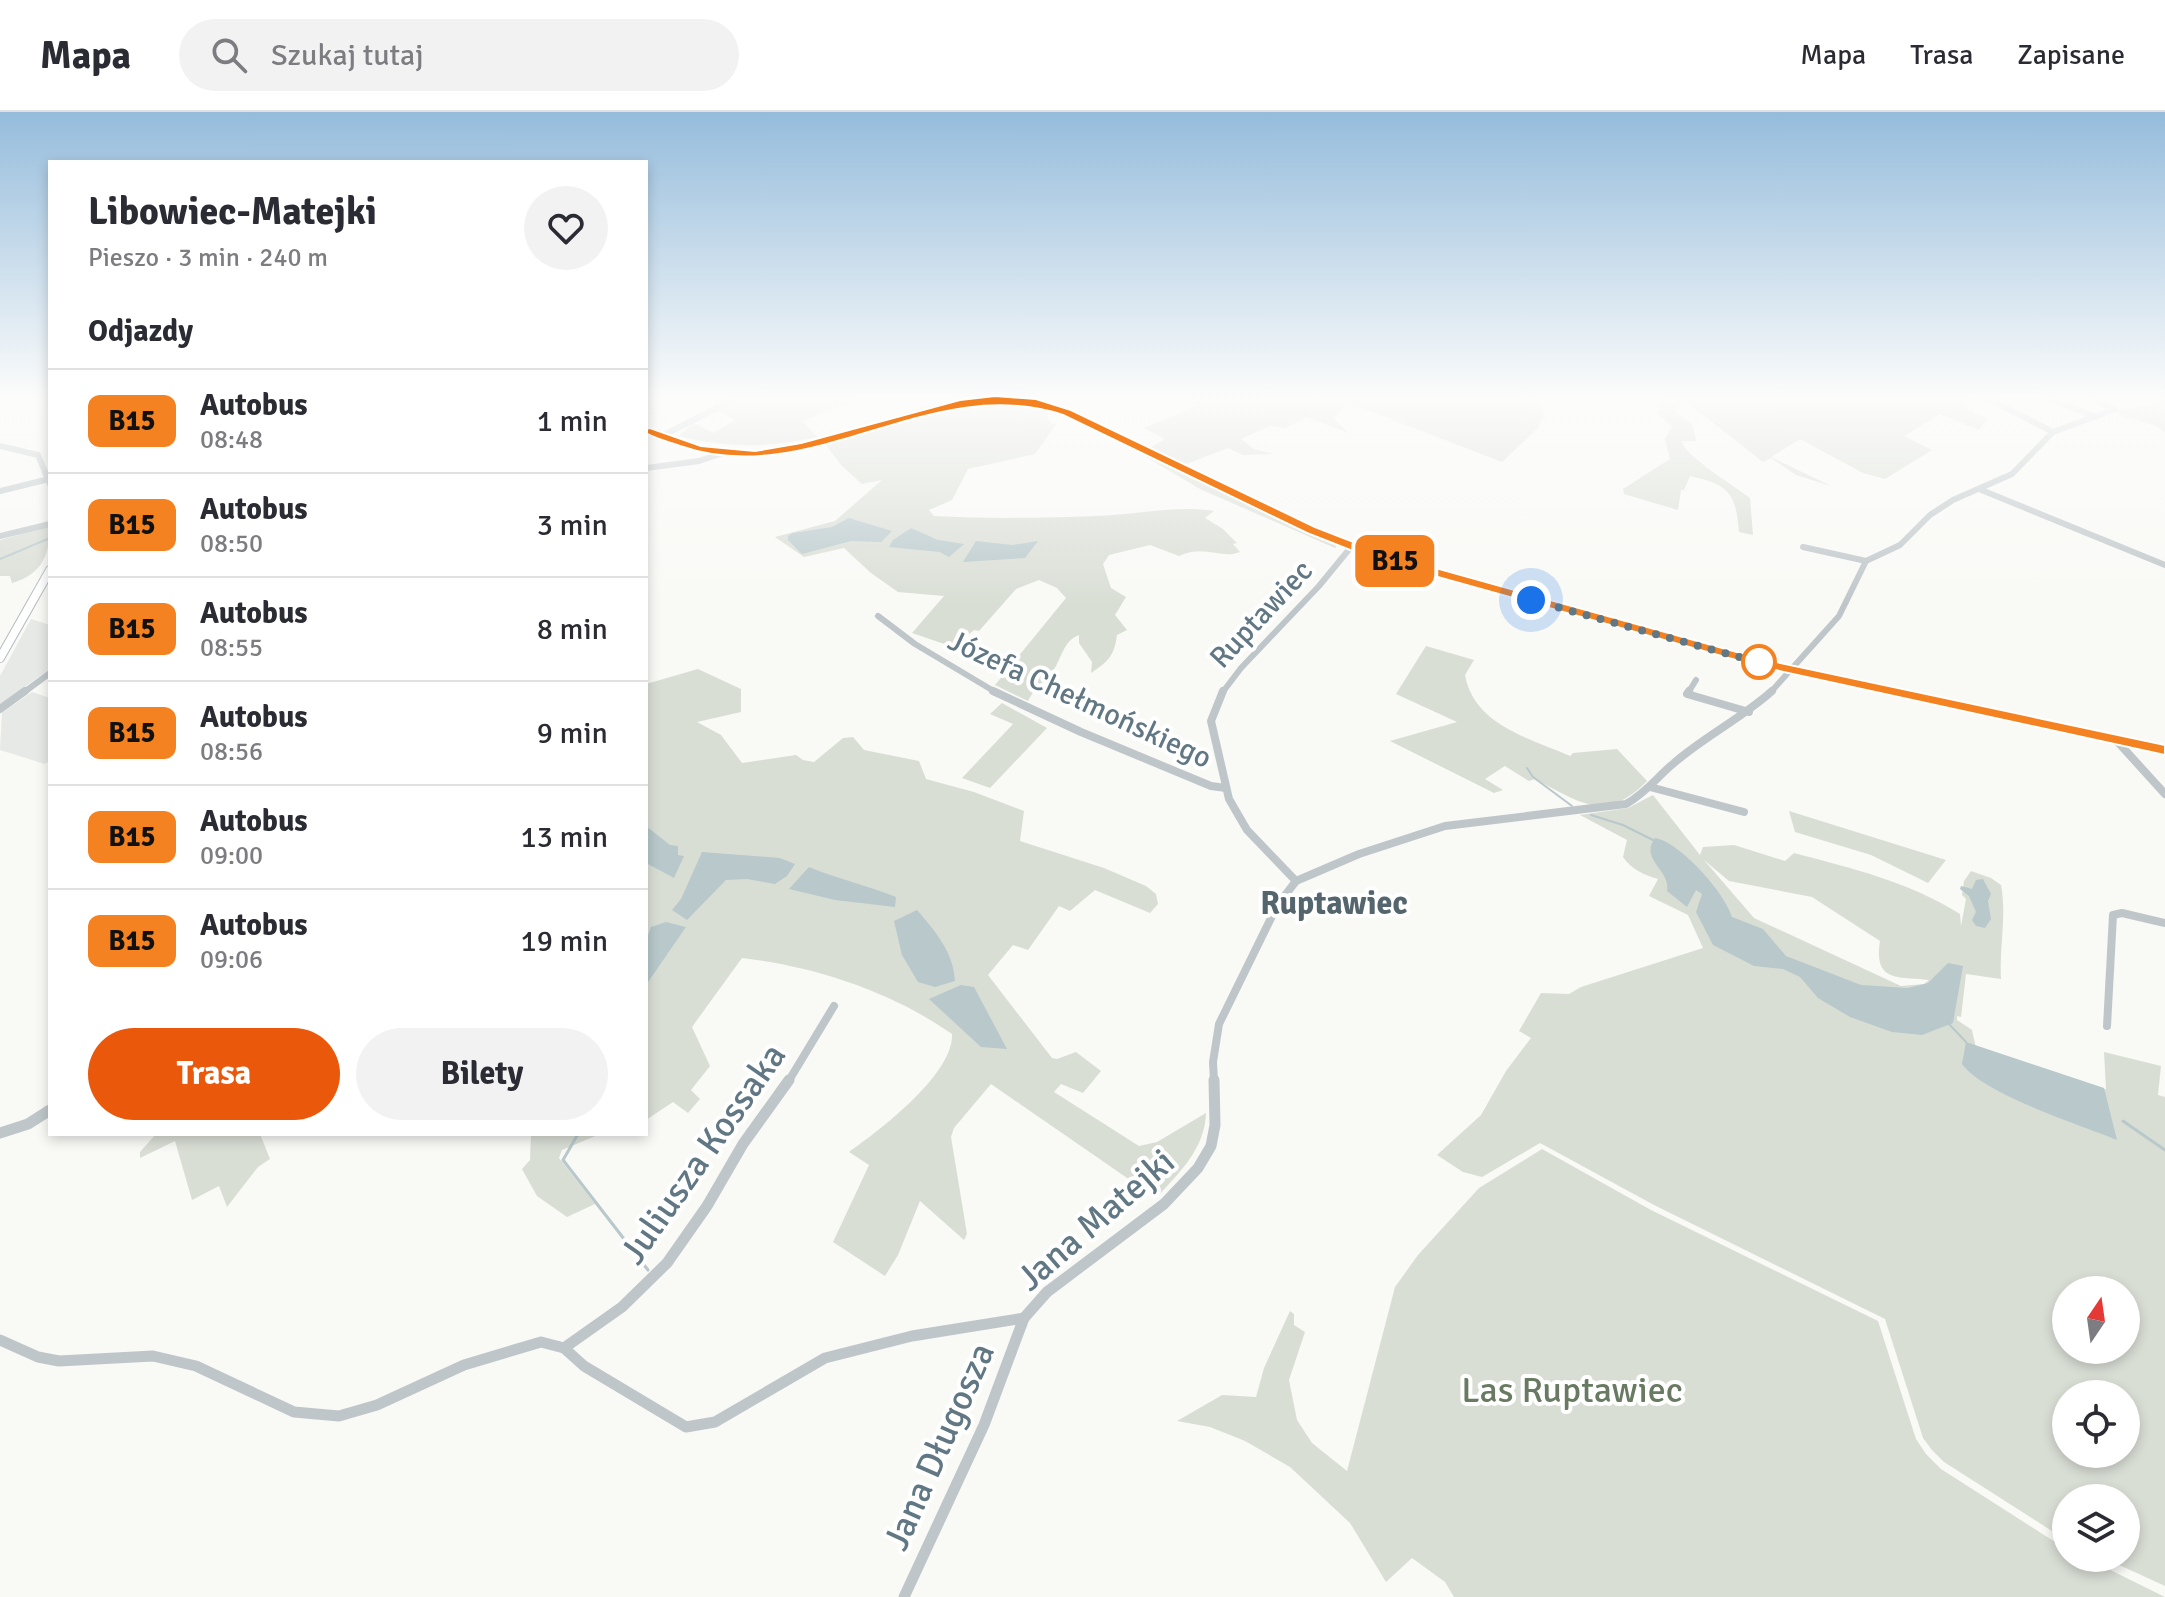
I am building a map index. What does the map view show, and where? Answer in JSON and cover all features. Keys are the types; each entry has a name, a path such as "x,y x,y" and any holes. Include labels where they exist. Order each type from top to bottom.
{"main road":[{"path":"0,658 48,574"}],"street":[{"path":"1180,466 1351,547 1645,632 1791,670 2165,750"},
{"path":"1803,547 1866,561 1900,545 1930,515 2012,474 2020,466"},
{"path":"0,491 48,482"},
{"path":"1979,489 2165,565"},
{"path":"0,536 48,524"},
{"name":"Ruptawiec","path":"1296,881 1241,822 1226,788 1211,721 1215,703 1229,683 1328,578 1351,547"},
{"path":"1296,881 1359,854 1423,832 1473,821 1620,806 1641,796 1686,753 1749,712 1785,679 1839,616 1866,561"},
{"name":"Józefa Chełmońskiego","path":"878,616 935,660 1055,719 1211,786 1226,788"},
{"path":"0,709 48,674"},
{"path":"1696,680 1687,694 1749,712"},
{"path":"2116,740 2165,794"},
{"path":"1650,787 1744,812"},
{"name":"Jana Matejki","path":"564,1348 584,1366 686,1427 715,1422 825,1358 912,1336 1024,1318 1047,1292 1164,1204 1198,1168 1211,1146 1215,1125 1213,1062 1219,1024 1277,906 1296,881"},
{"path":"2107,1026 2113,915 2122,913 2165,923"},
{"name":"Juliusza Kossaka","path":"564,1348 622,1307 667,1263 707,1206 743,1144 794,1074 834,1006"},
{"path":"0,1133 28,1124 48,1111"},
{"name":"Jana Długosza","path":"904,1597 984,1425 1024,1318"},
{"path":"0,1340 29,1354 59,1361 153,1356 168,1358 196,1366 294,1412 339,1416 377,1405 464,1365 541,1342 564,1348"}],"shaded area":[{"path":"849,518 892,531 881,542 851,541 802,554 788,540 793,533 832,527"},
{"path":"911,528 938,540 964,544 949,557 940,552 889,547 893,540"},
{"path":"976,541 1012,545 1038,541 1025,558 963,562"},
{"path":"31,619 48,624 48,670 0,704 0,676"},
{"path":"32,692 48,697 48,762 45,764 0,750 2,713"},
{"path":"648,828 670,845 678,846 678,855 684,856 674,878 648,864"},
{"path":"1655,838 1689,858 1721,895 1732,917 1763,929 1786,956 1861,985 1908,988 1928,983 1948,963 1963,966 1953,1023 1922,1035 1892,1032 1850,1017 1818,998 1800,977 1783,969 1754,966 1713,945 1696,912 1702,894 1696,890 1687,907 1667,891 1665,877 1651,853"},
{"path":"702,852 780,858 795,864 787,876 775,884 747,879 726,880 687,920 672,910 681,899"},
{"path":"809,867 896,897 895,907 835,900 789,889"},
{"path":"1983,879 1991,894 1988,901 1991,919 1985,928 1976,926 1972,920 1976,912 1969,896 1960,889 1961,886 1972,889 1976,880"},
{"path":"917,910 947,952 955,981 935,987 918,982 902,955 894,921"},
{"path":"666,922 686,927 648,982 648,935 651,927"},
{"path":"961,985 974,987 1007,1049 981,1047 929,999"},
{"path":"1966,1042 2104,1088 2117,1140 2034,1108 1990,1087 1962,1064"}],"green space":[{"path":"842,466 980,466 968,469 952,500 929,510 934,516 1035,518 1199,509 1214,511 1205,518 1223,529 1237,543 1233,544 1240,552 1197,551 1179,556 1150,545 1109,555 1103,564 1111,588 1126,597 1115,615 1127,630 1117,635 1110,657 1091,673 1092,662 1079,643 1079,635 1074,638 1066,646 1053,671 1028,701 995,685 1066,598 1057,588 1039,580 1016,589 979,631 974,630 953,647 912,633 944,596 898,592 844,548 804,557 775,537 835,521 882,480 862,484"},
{"path":"1162,466 1172,466 1337,546 1335,548 1200,489"},
{"path":"1659,466 1706,466 1750,498 1753,535 1739,532 1736,508 1728,493 1703,479 1690,476 1684,490 1681,490 1678,510 1624,494 1623,489"},
{"path":"1783,466 1790,466 1831,486 1796,475"},
{"path":"1851,466 1906,466 1885,479"},
{"path":"48,527 48,546 42,562 31,574 12,583 10,576 0,576 0,540"},
{"path":"1426,646 1474,660 1465,675 1470,692 1491,718 1506,728 1570,756 1573,753 1617,749 1647,781 1618,802 1592,805 1535,779 1529,781 1505,766 1485,779 1503,790 1494,793 1390,741 1457,722 1396,694"},
{"path":"698,669 741,689 741,712 697,722 721,735 742,763 796,755 814,762 843,738 853,737 864,750 919,761 926,779 974,792 1024,811 1020,841 1104,868 1146,886 1156,894 1158,904 1150,913 1095,890 1070,911 1059,906 1028,950 1013,945 988,975 1052,1058 1076,1052 1101,1071 1083,1093 1061,1084 1054,1092 1139,1146 1157,1142 1206,1113 1205,1126 1196,1149 1182,1170 1156,1198 991,1084 954,1128 951,1137 967,1234 964,1240 920,1201 898,1255 885,1276 833,1242 869,1165 849,1152 895,1116 928,1083 949,1050 952,1034 878,993 825,975 770,962 742,958 692,1027 710,1066 691,1090 700,1099 688,1113 673,1102 648,1119 648,683"},
{"path":"1002,703 1047,728 990,788 962,778 1013,724 990,714"},
{"path":"1653,795 1700,855 1703,847 1734,845 1785,861 1794,853 1900,884 1960,914 1961,926 1966,899 1962,895 1964,881 1971,871 1991,878 2001,885 2003,897 2001,979 1966,974 1961,1017 1957,1016 1957,1020 1972,1030 1976,1048 2096,1090 2106,1089 2104,1052 2161,1066 2158,1095 2165,1097 2165,1586 2134,1572 2140,1572 2140,1484 2052,1484 2052,1531 1944,1462 1923,1438 1885,1319 1654,1205 1540,1143 1482,1177 1463,1172 1437,1155 1481,1115 1506,1071 1531,1038 1519,1031 1541,993 1569,994 1581,987 1703,948 1688,915 1649,896 1658,879 1638,871 1626,861 1623,857 1627,840 1580,815 1628,808","holes":["1704,860 1729,881 1812,897 1880,941 1879,955 1885,971 1899,977 1929,980 1924,984 1901,986 1754,918"]},
{"path":"1789,811 1946,860 1928,883 1871,855 1795,832"},
{"path":"154,1136 261,1136 270,1159 258,1167 227,1207 219,1186 192,1200 175,1141 140,1158 140,1152"},
{"path":"531,1136 595,1136 562,1150 559,1158 595,1204 567,1217 537,1196 522,1169 530,1160"},
{"name":"Las Ruptawiec","path":"1542,1149 1651,1210 1878,1321 1916,1439 1941,1469 2052,1540 2052,1572 2114,1572 2165,1597 1454,1597 1445,1582 1412,1558 1386,1582 1350,1523 1290,1467 1245,1441 1210,1427 1177,1421 1222,1395 1256,1397 1264,1368 1290,1311 1294,1314 1294,1325 1305,1332 1289,1380 1297,1420 1312,1443 1347,1471 1395,1287 1418,1255 1479,1188"}],"waterway":[{"path":"0,559 48,539"},
{"path":"1527,768 1533,777 1572,806"},
{"path":"1591,815 1623,825 1653,840"},
{"path":"1948,1023 1966,1042"},
{"path":"2123,1121 2165,1150"},
{"path":"577,1136 563,1160 648,1270"}],"bus line":[{"name":"B15","path":"1178,466 1311,530 1378,556 1761,663 2165,750"}],"district":[{"name":"Ruptawiec","path":"1334,903"}],"route":[{"path":"1531,600 1759,662"}]}
